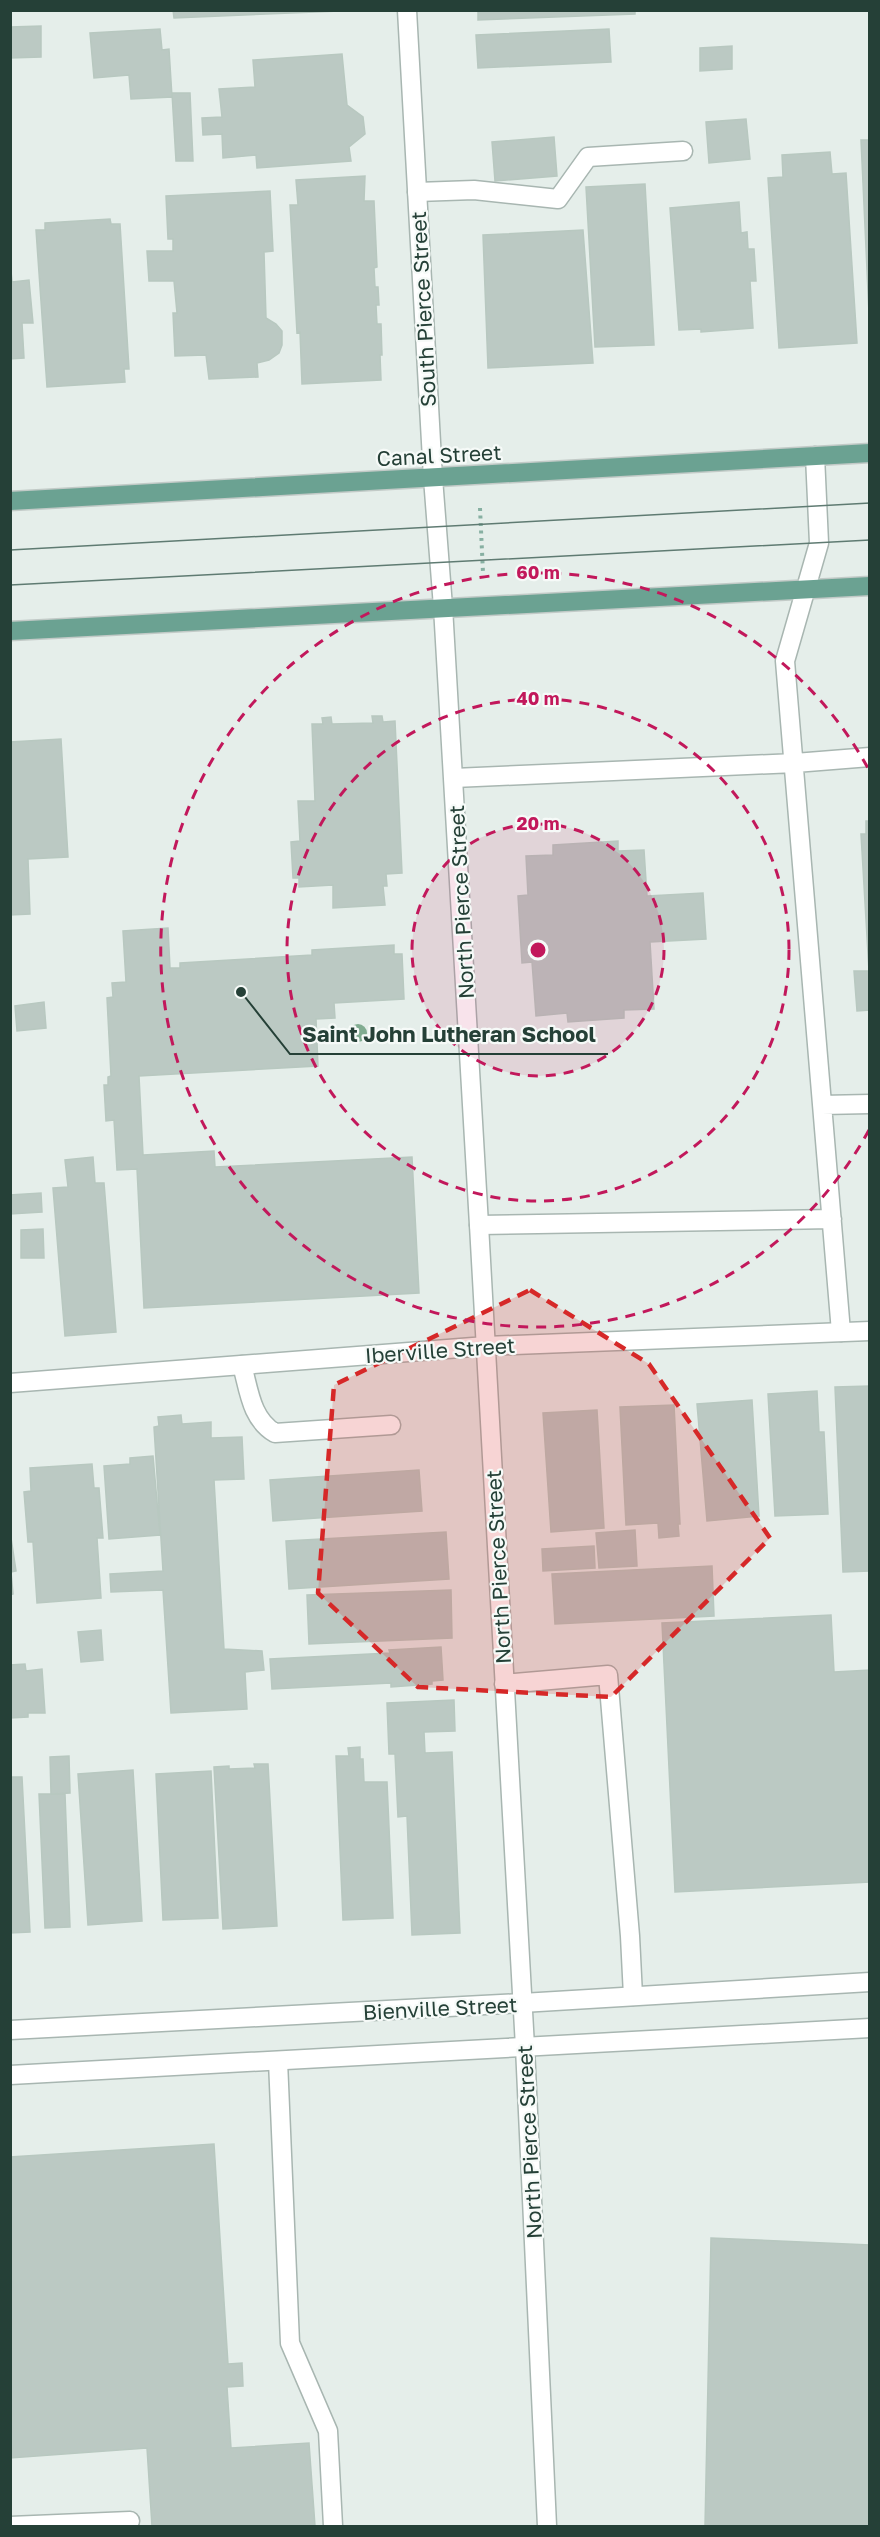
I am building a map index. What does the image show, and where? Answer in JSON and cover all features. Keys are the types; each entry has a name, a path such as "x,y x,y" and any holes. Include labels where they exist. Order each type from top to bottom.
{"main road":[{"name":"Canal Street","path":"10,501 870,453"},
{"path":"10,632 443,607 870,586"}],"street":[{"name":"South Pierce Street","path":"407,10 433,478 443,607"},
{"path":"417,192 474,190 558,199 588,157 683,152"},
{"path":"815,456 819,543 785,661 841,1332"},
{"name":"North Pierce Street","path":"443,607 525,2047 548,2526"},
{"path":"454,778 795,763 870,757"},
{"path":"822,1106 870,1104"},
{"path":"479,1225 832,1219"},
{"name":"Iberville Street","path":"10,1383 486,1346 870,1331"},
{"path":"242,1365 256,1414 266,1428 274,1433 391,1425"},
{"path":"504,1684 608,1675 633,1996"},
{"name":"Bienville Street","path":"10,2030 522,2004 870,1982"},
{"name":"Bienville Street","path":"10,2075 870,2028"},
{"path":"278,2061 290,2343 328,2431 333,2526"},
{"path":"10,2526 130,2521"}],"path":[{"path":"480,508 483,573"}],"highlighted area":[{"path":"530,1290 649,1364 770,1538 611,1697 418,1687 318,1593 334,1385"}],"building":[{"path":"173,10 339,10 339,11 174,18"},
{"path":"478,10 635,10 635,14 478,20"},
{"path":"41,26 41,57 10,58 10,27"},
{"path":"160,29 162,50 169,49 172,97 131,99 129,75 94,78 90,33"},
{"path":"609,29 611,62 478,68 476,35"},
{"path":"732,46 732,69 700,71 700,48"},
{"path":"342,54 347,105 363,117 365,134 349,147 351,161 257,168 256,155 223,158 222,134 203,135 202,118 222,117 219,89 255,87 253,60"},
{"path":"172,93 190,93 193,161 176,161"},
{"path":"746,119 750,159 709,163 706,122"},
{"path":"554,137 557,176 495,181 492,142"},
{"path":"861,140 870,140 870,335"},
{"path":"830,152 832,174 846,173 857,343 779,348 768,178 783,177 782,155"},
{"path":"365,176 364,201 374,201 377,267 374,268 379,305 376,305 377,324 381,324 381,380 302,384 290,205 298,205 296,180"},
{"path":"645,184 654,345 595,347 586,187"},
{"path":"270,191 273,251 264,252 266,318 282,331 282,345 279,353 269,360 257,363 258,377 209,379 206,355 175,356 173,313 177,313 174,281 149,281 147,251 173,251 173,239 168,239 166,196"},
{"path":"739,202 741,233 747,232 748,249 754,249 756,281 750,281 753,328 701,332 701,329 679,330 670,208"},
{"path":"110,219 111,224 120,224 129,369 124,369 125,382 47,387 36,230 45,230 45,223"},
{"path":"583,230 593,363 488,368 483,235"},
{"path":"10,260 12,282 29,280 33,323 22,323 24,358 10,359"},
{"path":"372,716 382,716 383,722 395,721 402,873 386,874 387,886 383,886 385,905 333,908 333,885 299,887 299,878 293,878 291,842 300,841 298,801 315,801 312,724 323,724 322,718 331,717 332,724 373,723"},
{"path":"61,739 68,857 28,859 30,914 10,915 10,742"},
{"path":"866,821 870,821 870,1010 857,1011 854,971 869,971 861,834 866,834"},
{"path":"618,841 618,851 644,850 647,896 703,893 706,939 650,942 654,1009 624,1010 624,1018 568,1022 567,1013 536,1016 532,962 522,963 518,896 528,895 526,856 553,855 553,845"},
{"path":"168,928 170,968 180,968 180,963 312,955 312,950 394,945 394,954 402,954 404,999 334,1003 335,1018 316,1019 318,1066 139,1076 143,1155 214,1151 215,1167 412,1157 419,1293 144,1308 137,1169 117,1170 114,1120 106,1121 104,1085 108,1085 108,1077 111,1076 107,998 113,997 112,983 126,982 123,931"},
{"path":"44,1002 46,1028 17,1031 15,1006"},
{"path":"93,1157 95,1183 104,1183 116,1332 65,1336 53,1188 68,1187 65,1160"},
{"path":"41,1193 42,1212 10,1214 10,1195"},
{"path":"43,1229 44,1258 21,1258 21,1230"},
{"path":"870,1386 870,1571 843,1572 835,1387"},
{"path":"817,1391 819,1432 824,1432 828,1514 775,1516 768,1394"},
{"path":"752,1400 759,1516 707,1521 697,1404"},
{"path":"674,1405 679,1536 659,1538 658,1523 626,1525 620,1407"},
{"path":"597,1410 604,1528 551,1532 543,1413"},
{"path":"181,1415 182,1424 211,1422 211,1438 242,1437 244,1479 214,1480 224,1649 262,1651 264,1670 245,1672 247,1709 171,1713 163,1590 111,1592 110,1574 163,1571 154,1427 159,1426 158,1417"},
{"path":"153,1456 160,1535 109,1539 104,1466 130,1464 130,1458"},
{"path":"92,1464 94,1488 99,1488 103,1538 97,1538 101,1598 37,1603 33,1542 28,1542 24,1492 31,1491 30,1468"},
{"path":"419,1470 422,1511 273,1521 270,1480"},
{"path":"635,1530 637,1566 599,1568 596,1533"},
{"path":"10,1531 16,1571 11,1572 13,1594 10,1595"},
{"path":"446,1532 449,1579 289,1589 286,1541"},
{"path":"594,1546 595,1568 543,1571 542,1549"},
{"path":"712,1566 714,1616 555,1624 552,1574"},
{"path":"451,1590 452,1638 309,1644 307,1595"},
{"path":"831,1615 834,1672 870,1670 870,1882 675,1892 662,1623"},
{"path":"101,1630 103,1660 81,1662 78,1632"},
{"path":"441,1647 443,1680 432,1681 432,1684 391,1687 391,1683 272,1689 270,1659 390,1653 389,1650"},
{"path":"25,1664 26,1671 42,1669 45,1713 28,1713 28,1717 10,1718 10,1665"},
{"path":"454,1700 455,1731 424,1732 425,1753 452,1752 460,1933 412,1935 407,1816 398,1817 395,1754 389,1754 387,1703"},
{"path":"360,1747 364,1782 387,1782 393,1918 343,1920 336,1756 349,1756 348,1748"},
{"path":"69,1756 70,1793 51,1794 50,1757"},
{"path":"254,1764 268,1764 277,1926 223,1929 214,1767 255,1768"},
{"path":"133,1770 142,1921 88,1925 78,1774"},
{"path":"211,1771 218,1918 163,1920 156,1774"},
{"path":"10,1777 22,1777 30,1932 10,1933"},
{"path":"39,1794 65,1794 70,1927 45,1928"},
{"path":"214,2144 228,2364 242,2363 243,2386 227,2387 231,2448 309,2443 315,2526 152,2526 147,2448 10,2458 10,2157"},
{"path":"711,2238 870,2245 870,2526 705,2526"}],"tram line":[{"path":"10,550 870,503"},
{"path":"10,585 870,540"}],"place":[{"name":"Saint John Lutheran School","path":"241,992"}]}
